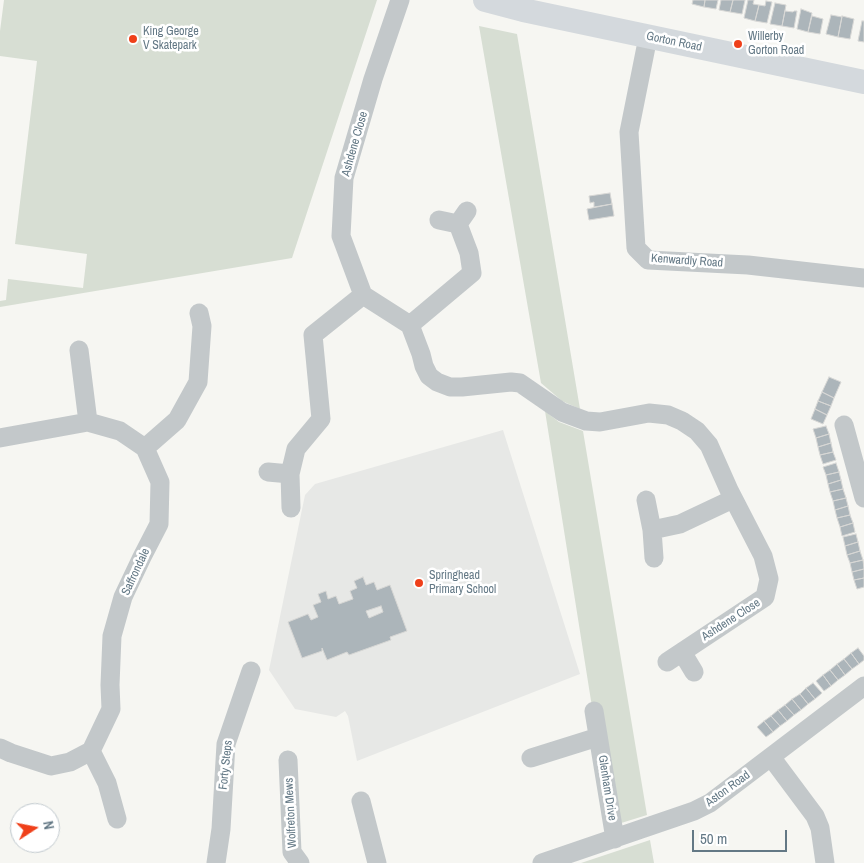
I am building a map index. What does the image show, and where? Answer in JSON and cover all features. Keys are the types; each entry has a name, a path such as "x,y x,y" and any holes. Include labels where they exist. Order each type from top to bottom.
{"main road":[{"name":"Gorton Road","path":"485,0 523,10 864,82"}],"street":[{"name":"Ashdene Close","path":"363,295 341,236 344,178 373,79 400,0"},
{"name":"Kenwardly Road","path":"648,37 629,132 636,248 648,260 748,265 864,278"},
{"path":"291,508 290,474 296,449 327,420 313,335 363,295 410,325 472,273 463,217 439,220"},
{"path":"0,438 88,422 120,431 145,448 177,420 198,382 207,321"},
{"name":"Ashdene Close","path":"410,325 424,366 430,376 437,382 450,387 511,382 520,383 562,412 586,421 600,422 650,414 668,415 682,421 697,431 709,445 733,499 762,556 769,579 765,597 674,657 694,672"},
{"path":"79,347 88,422"},
{"path":"844,425 864,498"},
{"name":"Saffrondale","path":"91,751 111,709 112,636 123,597 159,524 160,482 145,448"},
{"path":"268,472 290,474"},
{"path":"652,530 680,524 733,499"},
{"path":"646,500 652,530 654,558"},
{"name":"Forty Steps","path":"216,863 221,829 226,744 251,671"},
{"name":"Aston Road","path":"542,863 694,811 710,803 864,686"},
{"name":"Glenham Drive","path":"594,711 615,838"},
{"name":"Glenham Drive","path":"531,758 598,736"},
{"path":"0,748 11,754 50,766 70,762 91,751 107,783 118,822"},
{"path":"772,757 815,816 820,828 825,863"},
{"name":"Wolfreton Mews","path":"288,760 292,852 300,863"},
{"path":"358,808 377,863"}],"shaded area":[{"path":"4,0 377,0 292,258 0,307 0,301 6,300 8,279 83,288 87,254 15,244 37,61 0,56 0,31"},
{"path":"479,26 517,34 580,409 562,401 541,383"},
{"path":"545,411 559,422 583,431 647,815 618,824 592,707"},
{"name":"Springhead Primary School","path":"503,430 580,674 357,761 348,716 345,711 336,717 295,709 269,670 305,495 315,484"},
{"path":"650,840 654,863 581,863"}],"building":[{"path":"693,0 705,0 704,7 692,4"},
{"path":"705,0 718,0 716,9 704,7"},
{"path":"721,0 733,0 730,12 719,10"},
{"path":"733,0 745,0 742,14 730,12"},
{"path":"748,0 754,0 753,4 759,5 755,21 744,18"},
{"path":"766,1 772,2 767,23 755,21 759,5 765,6"},
{"path":"775,3 786,5 782,26 770,24"},
{"path":"801,9 812,13 808,32 797,29"},
{"path":"785,11 797,11 794,28 782,26"},
{"path":"831,15 842,17 838,37 826,34"},
{"path":"812,16 823,19 820,34 808,32"},
{"path":"842,16 854,19 850,39 838,37"},
{"path":"862,21 864,21 864,42 858,41"},
{"path":"610,193 612,204 594,207 594,202 590,203 589,196"},
{"path":"612,204 614,216 589,220 587,209"},
{"path":"829,377 841,382 834,398 822,392"},
{"path":"822,392 834,398 831,406 818,401"},
{"path":"818,401 831,406 827,415 815,409"},
{"path":"815,409 827,415 823,424 811,419"},
{"path":"826,426 829,434 816,438 813,429"},
{"path":"829,434 831,443 818,447 816,438"},
{"path":"831,443 833,452 820,455 818,447"},
{"path":"833,452 836,460 823,464 820,455"},
{"path":"836,463 839,472 826,475 823,467"},
{"path":"839,472 841,480 828,484 826,475"},
{"path":"841,480 843,489 830,492 828,484"},
{"path":"843,489 846,498 833,501 830,492"},
{"path":"846,498 848,506 835,510 833,501"},
{"path":"848,506 850,515 837,518 835,510"},
{"path":"850,515 853,523 840,527 837,518"},
{"path":"853,523 855,532 842,536 840,527"},
{"path":"856,534 858,542 845,546 843,537"},
{"path":"858,542 860,551 847,555 845,546"},
{"path":"860,551 863,560 850,563 847,555"},
{"path":"863,560 864,569 852,572 850,563"},
{"path":"864,569 864,578 854,580 852,572"},
{"name":"Springhead Primary School","path":"363,577 366,585 374,582 377,590 390,585 407,631 390,637 391,640 349,655 347,652 327,660 322,648 322,651 302,658 288,622 308,614 311,620 318,617 313,605 321,602 318,594 326,591 328,599 336,596 339,604 353,599 350,591 357,588 354,581","holes":["381,606 383,612 369,618 366,611"]},
{"path":"864,578 864,587 857,589 854,580"},
{"path":"858,648 864,656 864,660 859,664 851,653"},
{"path":"851,653 859,664 852,669 844,659"},
{"path":"844,659 852,669 845,675 837,664"},
{"path":"837,664 845,675 838,680 830,670"},
{"path":"830,670 838,680 831,686 823,675"},
{"path":"823,675 831,686 824,691 816,681"},
{"path":"813,683 822,693 815,699 806,688"},
{"path":"806,688 815,699 808,704 800,694"},
{"path":"800,694 808,704 801,710 792,699"},
{"path":"792,699 801,710 794,715 785,705"},
{"path":"785,705 794,715 787,721 778,710"},
{"path":"778,710 787,721 780,726 771,716"},
{"path":"771,716 780,726 773,732 764,721"},
{"path":"764,721 773,732 766,737 757,727"}],"place":[{"name":"King George V Skatepark","path":"133,39"},
{"name":"Willerby Gorton Road","path":"738,44"},
{"name":"Springhead Primary School","path":"419,583"}]}
